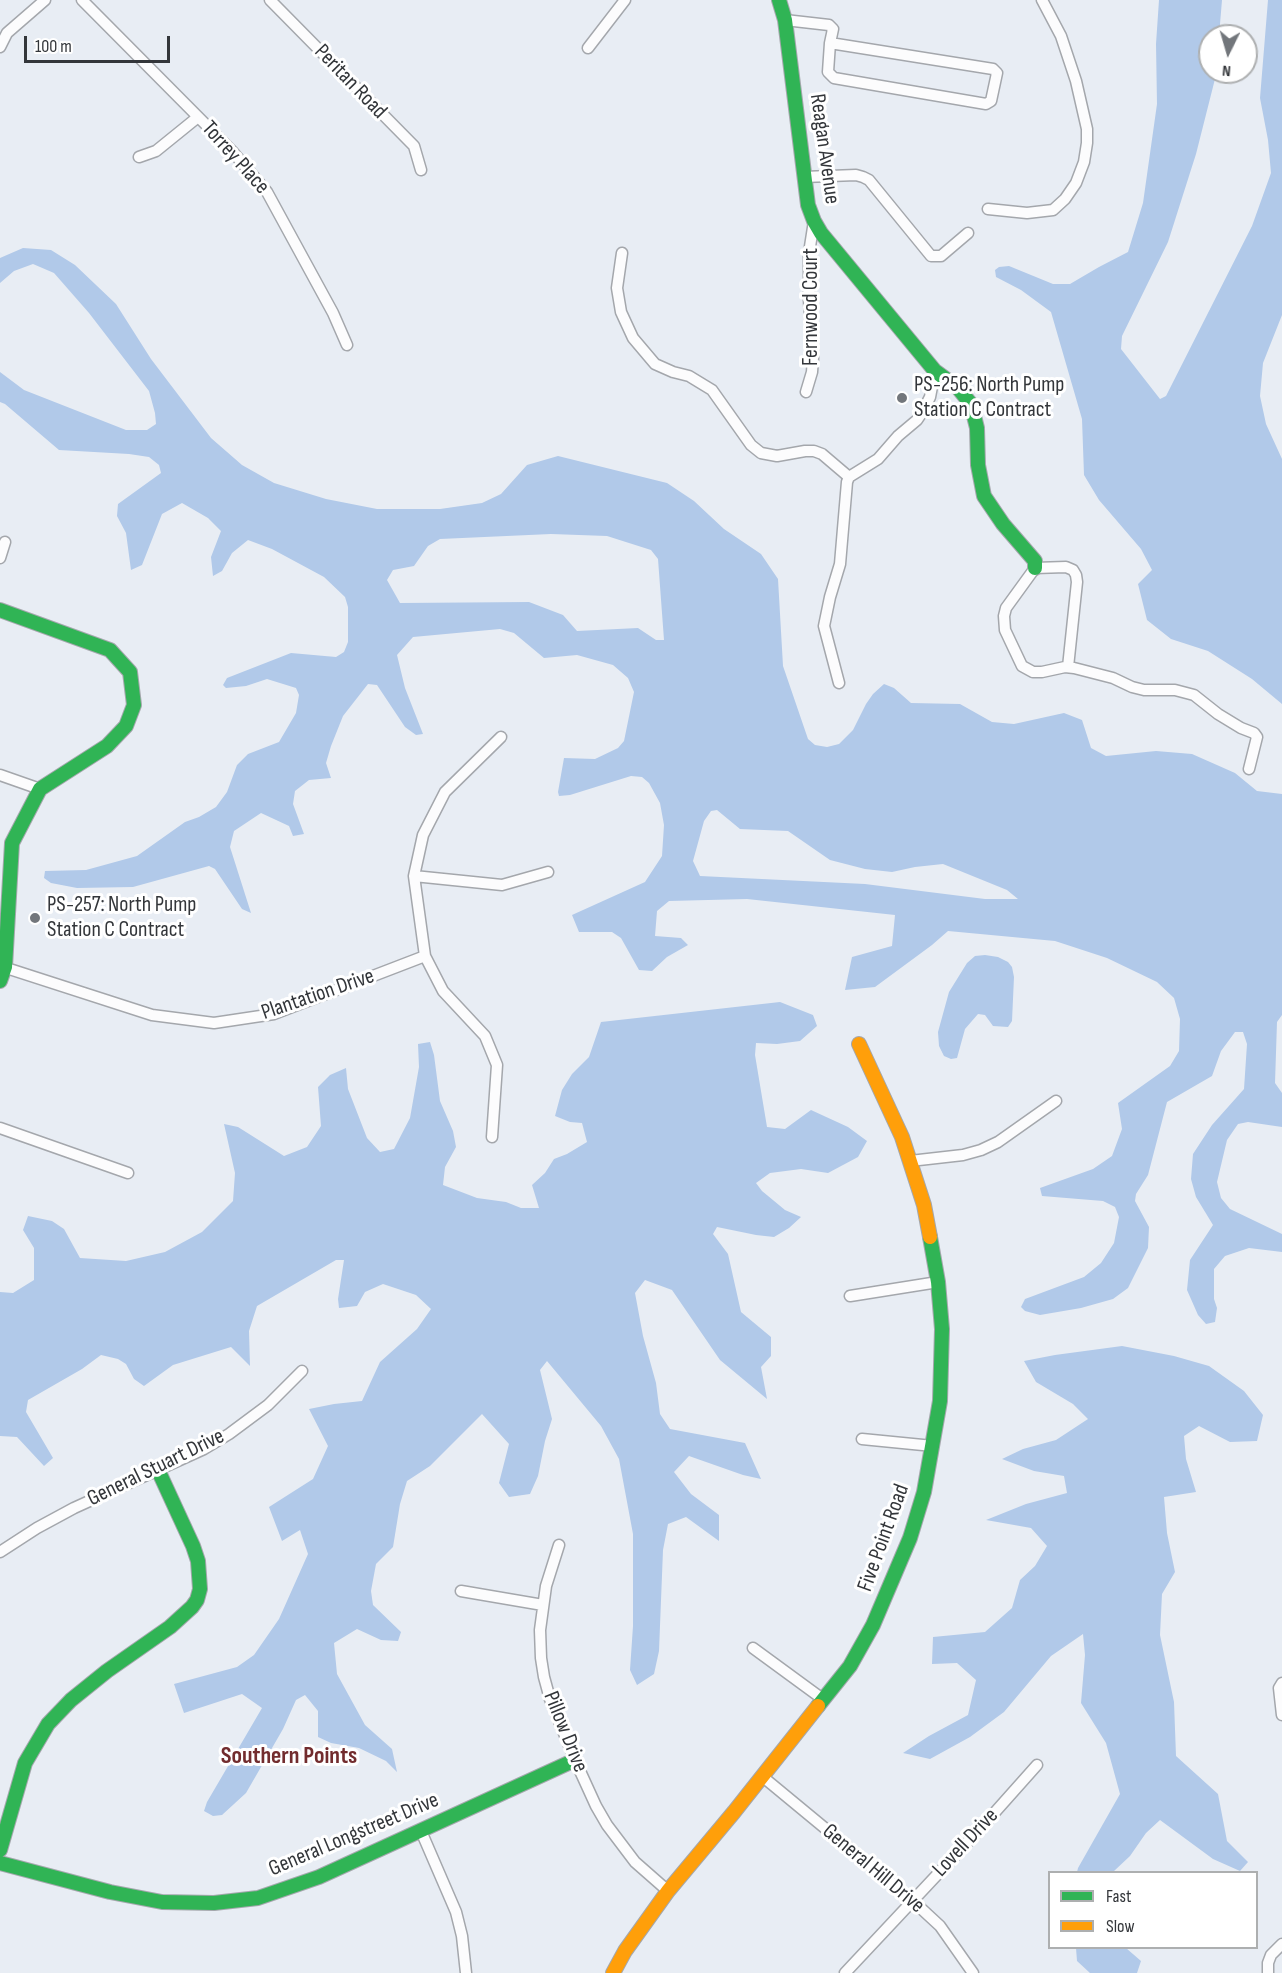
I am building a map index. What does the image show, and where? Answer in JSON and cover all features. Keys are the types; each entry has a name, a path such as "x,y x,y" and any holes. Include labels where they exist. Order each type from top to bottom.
{"street":[{"path":"0,47 7,33 45,0"},
{"name":"Torrey Place","path":"82,0 232,151 267,192 333,313 347,345"},
{"name":"Peritan Road","path":"270,0 414,146 421,170"},
{"path":"588,48 625,0"},
{"name":"Reagan Avenue","path":"779,0 785,20 808,205 814,221 821,233 935,371 958,388 971,404 977,428 978,465 984,496 1003,525 1035,561 1035,568"},
{"path":"988,209 1027,213 1053,210 1065,199 1076,183 1084,162 1088,143 1087,129 1076,81 1061,36 1042,0"},
{"path":"785,20 829,24 833,29 831,43 828,72 834,78 986,104 991,101 997,73 993,69 831,43"},
{"path":"139,157 156,151 198,117"},
{"path":"804,177 856,175 869,180 931,256 940,256 968,232"},
{"name":"Fernwood Court","path":"806,392 812,372 813,358 809,253 814,221"},
{"path":"622,253 617,288 621,312 633,338 655,364 689,376 712,390 751,446 761,453 777,456 814,451 822,454 849,477"},
{"path":"839,683 824,626 840,564 847,482 849,477 878,459 898,436 917,420 930,397 935,371"},
{"path":"0,558 5,542"},
{"path":"1068,667 1076,575 1073,570 1066,567 1035,568 1006,609 1004,616 1005,630 1022,666 1027,670 1042,672 1068,667 1113,678 1144,690 1174,690 1194,695 1218,714 1257,736 1249,770"},
{"path":"0,610 110,650 130,672 134,705 126,726 107,746 39,789 12,843 0,981"},
{"path":"492,1137 497,1065 485,1036 443,991 425,956 414,876 423,835 445,792 501,737"},
{"path":"0,775 39,789"},
{"path":"414,876 502,885 548,872"},
{"name":"Plantation Drive","path":"3,966 152,1015 214,1023 274,1014 425,956"},
{"name":"Five Point Road","path":"613,1973 668,1892 850,1666 864,1644 895,1576 924,1492 940,1401 942,1329 938,1282 924,1205 910,1161 902,1137 859,1044"},
{"path":"910,1161 955,1157 981,1150 998,1142 1056,1101"},
{"path":"0,1128 128,1173"},
{"path":"850,1296 938,1282"},
{"name":"General Stuart Drive","path":"0,1552 74,1508 204,1449 244,1424 268,1405 302,1371"},
{"path":"862,1439 933,1446"},
{"path":"0,1850 25,1763 48,1724 71,1700 107,1671 170,1627 197,1600 200,1589 198,1561 158,1470"},
{"name":"Pillow Drive","path":"559,1545 543,1605 540,1630 544,1677 561,1728 596,1806 624,1848 643,1870 668,1892"},
{"path":"461,1591 543,1605"},
{"path":"753,1648 824,1700"},
{"path":"1282,1683 1279,1688 1282,1715"},
{"name":"General Longstreet Drive","path":"0,1863 110,1892 162,1902 236,1901 280,1892 319,1877 575,1760"},
{"name":"Lovell Drive","path":"845,1973 1037,1765"},
{"name":"General Hill Drive","path":"762,1777 913,1901 940,1926 973,1973"},
{"path":"421,1831 456,1912 462,1936 466,1973"},
{"path":"1268,1973 1271,1956 1282,1944"}],"water":[{"path":"1159,0 1222,0 1220,24 1198,24 1198,84 1214,84 1196,154 1168,242 1122,336 1121,349 1160,399 1166,396 1252,226 1271,173 1268,140 1260,98 1268,0 1282,0 1282,315 1263,363 1260,396 1266,424 1282,459 1282,704 1252,679 1208,651 1171,639 1147,620 1138,584 1152,570 1141,549 1099,500 1084,475 1082,419 1051,312 1021,290 996,277 995,270 1009,266 1053,284 1070,284 1128,252 1143,203 1157,104 1156,44"},
{"path":"23,248 51,250 75,265 116,304 151,359 211,438 242,465 274,483 326,499 377,509 440,509 482,503 501,494 527,465 558,456 667,483 694,501 724,529 761,554 778,579 783,666 808,739 815,745 827,747 839,744 853,730 873,694 884,684 894,688 911,703 960,704 992,722 1014,724 1064,713 1082,720 1091,748 1106,756 1156,751 1192,754 1235,773 1257,791 1282,794 1282,1015 1277,1022 1275,1083 1282,1093 1282,1127 1248,1122 1238,1124 1227,1140 1217,1182 1221,1198 1230,1209 1282,1234 1282,1252 1249,1248 1225,1256 1214,1269 1214,1299 1217,1308 1215,1322 1206,1324 1198,1315 1187,1290 1190,1260 1213,1225 1196,1197 1191,1179 1193,1154 1212,1125 1244,1089 1247,1044 1243,1032 1235,1032 1221,1051 1212,1076 1167,1102 1148,1175 1136,1194 1135,1201 1149,1227 1148,1248 1128,1288 1113,1299 1081,1308 1040,1315 1025,1311 1021,1307 1025,1299 1084,1277 1101,1263 1114,1243 1119,1217 1115,1207 1103,1201 1042,1196 1040,1188 1093,1169 1112,1156 1122,1129 1118,1103 1170,1066 1179,1051 1180,1019 1174,998 1157,982 1107,958 1055,941 948,931 875,987 845,990 852,957 892,946 895,915 747,899 669,901 657,911 655,936 681,938 688,945 667,957 652,971 639,970 621,938 612,932 579,932 572,915 645,882 662,856 664,825 660,803 649,783 642,777 631,776 570,795 559,796 558,792 564,758 595,759 618,748 624,741 634,692 628,678 613,665 577,655 544,658 514,633 500,629 413,637 397,655 405,688 423,734 416,735 405,727 377,685 368,684 343,716 331,746 326,763 331,778 309,780 295,791 293,804 304,834 293,836 289,826 261,813 234,831 230,847 251,913 242,909 215,869 209,866 133,887 77,888 51,883 44,878 45,871 86,870 137,856 185,822 216,807 227,792 237,765 248,754 279,742 296,713 299,695 296,688 267,679 246,686 226,688 223,685 227,678 291,653 336,657 344,652 348,642 348,607 345,597 324,577 272,549 248,540 232,553 222,571 213,576 211,557 221,531 208,518 182,503 162,514 142,565 131,570 126,533 117,516 118,504 161,473 159,465 149,457 129,454 59,450 0,402 0,372 24,390 126,430 147,430 156,424 149,391 89,313 54,273 33,264 14,271 0,283 0,258","holes":["551,534 607,536 651,550 658,559 664,640 656,640 638,628 577,631 563,615 529,602 400,603 387,580 393,570 414,566 428,546 440,539","717,810 740,829 788,831 830,860 865,869 892,872 943,864 1007,890 1018,899 985,899 865,884 700,876 693,861 704,821 711,811"]},
{"path":"975,956 998,957 1012,967 1014,977 1012,1021 1008,1027 993,1026 985,1015 978,1014 965,1029 957,1058 951,1059 944,1056 939,1046 938,1032 949,992 967,963"},
{"path":"780,1002 813,1015 817,1026 800,1041 777,1044 756,1043 755,1055 767,1127 785,1129 811,1110 848,1127 867,1141 858,1157 828,1173 801,1169 770,1173 756,1183 785,1210 801,1217 789,1228 774,1237 717,1227 713,1234 728,1254 741,1312 771,1337 771,1356 761,1367 767,1399 720,1360 672,1290 645,1280 635,1293 643,1336 656,1383 660,1414 670,1429 745,1443 761,1479 689,1456 674,1472 691,1494 719,1515 719,1541 686,1517 668,1524 663,1550 659,1651 654,1674 637,1685 630,1670 633,1626 633,1534 619,1459 601,1426 547,1361 540,1370 552,1419 538,1476 530,1494 509,1497 499,1483 509,1444 482,1414 430,1466 407,1481 400,1504 393,1547 376,1564 371,1591 373,1605 401,1632 398,1641 381,1640 357,1629 334,1643 337,1674 365,1725 392,1749 397,1772 386,1761 359,1748 331,1743 318,1737 318,1711 305,1695 296,1700 283,1729 246,1793 222,1815 213,1816 204,1811 207,1802 262,1708 242,1694 184,1713 174,1684 237,1667 254,1655 279,1619 308,1554 300,1530 282,1541 269,1507 313,1479 328,1446 309,1409 362,1401 380,1362 417,1329 431,1309 416,1295 383,1284 365,1292 357,1306 339,1308 338,1299 344,1260 336,1260 257,1306 249,1331 250,1366 231,1347 173,1365 144,1386 134,1379 126,1364 118,1359 101,1355 82,1369 28,1400 26,1412 53,1458 44,1466 17,1437 0,1436 0,1292 13,1293 34,1280 34,1248 23,1230 28,1216 52,1221 64,1229 80,1258 126,1261 165,1252 202,1232 233,1201 235,1173 224,1124 238,1127 284,1156 307,1147 321,1126 318,1087 330,1075 346,1068 348,1089 367,1138 380,1152 394,1149 410,1118 419,1067 418,1044 430,1042 440,1101 453,1131 456,1147 445,1167 443,1185 477,1198 506,1202 521,1208 539,1208 532,1185 545,1173 554,1159 587,1142 582,1123 570,1122 555,1116 562,1090 572,1074 589,1057 601,1022"},
{"path":"1122,1346 1174,1356 1209,1366 1244,1391 1263,1415 1257,1441 1230,1442 1199,1426 1184,1436 1186,1459 1196,1492 1164,1497 1167,1533 1175,1572 1162,1594 1160,1635 1174,1702 1176,1756 1218,1794 1227,1841 1248,1862 1240,1871 1213,1859 1160,1820 1146,1833 1130,1856 1114,1871 1077,1871 1120,1794 1106,1743 1081,1703 1085,1655 1083,1634 1051,1656 1004,1712 970,1737 930,1759 903,1753 968,1715 976,1680 957,1663 932,1664 933,1637 985,1632 1012,1608 1020,1580 1035,1566 1047,1546 1031,1528 986,1520 1026,1504 1067,1493 1064,1476 1034,1471 1002,1459 1023,1449 1056,1440 1088,1419 1073,1404 1036,1382 1024,1361"},
{"path":"1076,1949 1127,1949 1141,1961 1137,1973 1090,1973 1077,1961"}],"traffic: fast":[{"path":"779,0 785,20 808,205 814,221 821,233 935,371 958,388 971,404 977,428 978,465 984,496 1003,524 1035,561 1035,568"},
{"path":"0,610 110,650 130,672 134,705 126,726 107,746 40,789 12,843 5,967 0,981"},
{"path":"818,1706 850,1666 873,1625 910,1538 924,1492 940,1401 942,1329 938,1282 930,1237"},
{"path":"0,1850 25,1763 48,1724 71,1700 107,1671 170,1627 197,1600 200,1589 198,1561 158,1470"},
{"path":"0,1863 110,1892 162,1902 214,1903 258,1898 319,1877 575,1760"}],"traffic: slow":[{"path":"859,1044 902,1137 924,1205 930,1237"},
{"path":"613,1973 625,1951 668,1891 818,1706"}],"place":[{"name":"PS-256: North Pump Station C Contract","path":"902,398"},
{"name":"PS-257: North Pump Station C Contract","path":"35,918"}],"district":[{"name":"Southern Points","path":"289,1757"}]}
